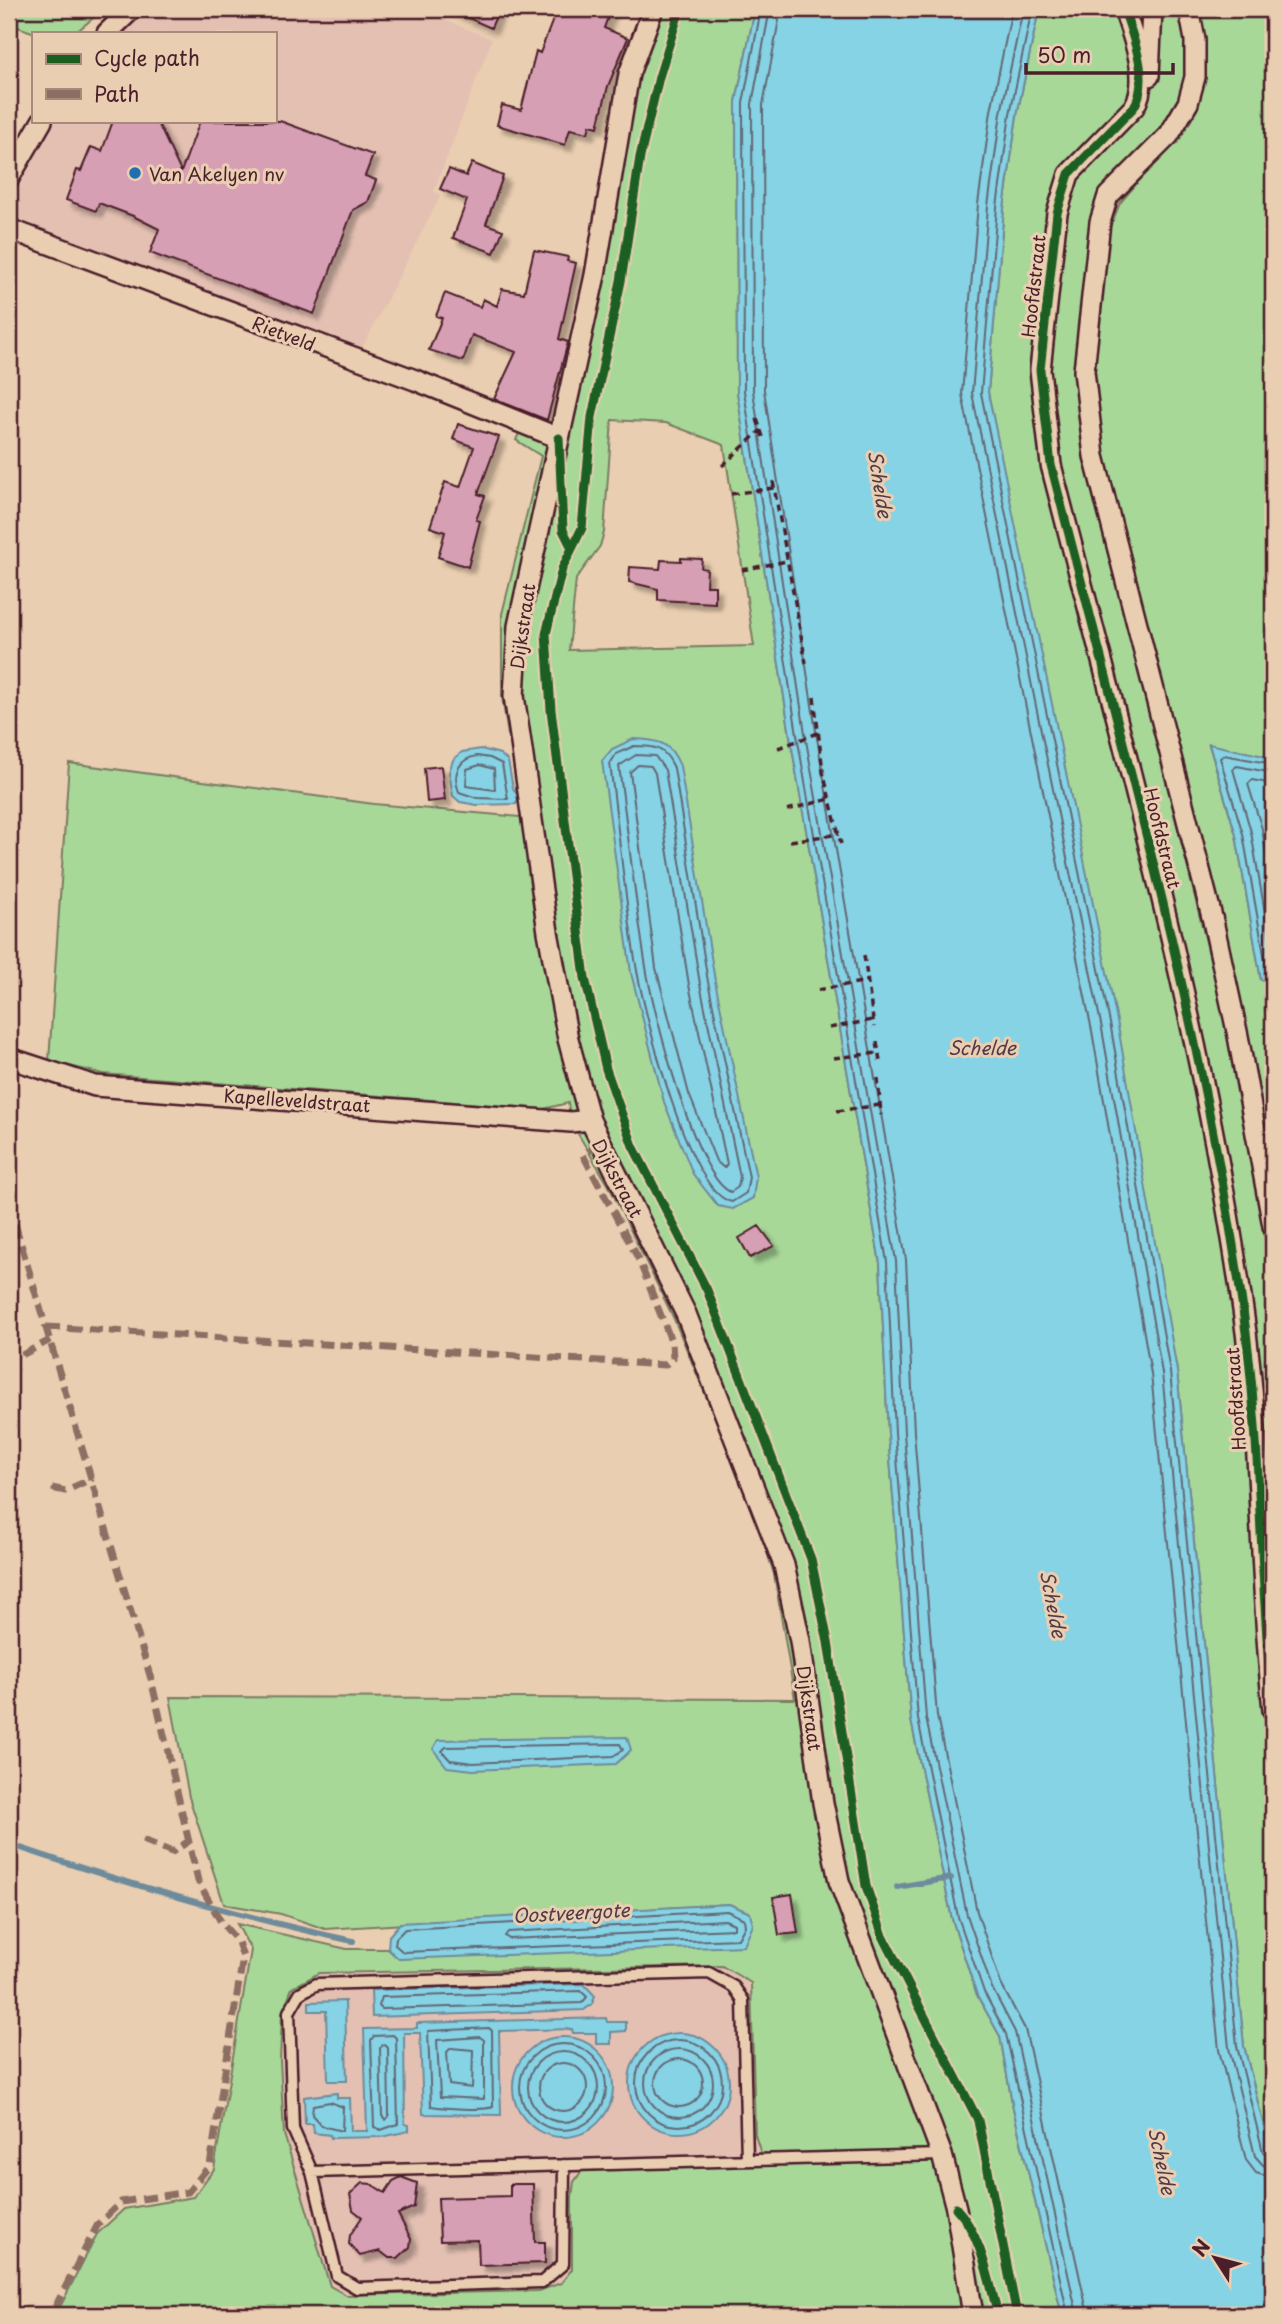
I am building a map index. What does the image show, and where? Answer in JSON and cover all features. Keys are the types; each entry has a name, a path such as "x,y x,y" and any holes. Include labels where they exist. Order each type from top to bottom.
{"street":[{"path":"108,32 132,9"},
{"name":"Dijkstraat","path":"653,9 629,75 609,207 518,626 514,696 548,932 568,1039 590,1120 686,1314 784,1564 800,1641 823,1803 839,1881 942,2155 956,2208 973,2315"},
{"path":"1124,9 1139,59 1141,96"},
{"path":"1141,96 1151,71 1152,9"},
{"path":"1189,9 1195,40 1195,77 1188,103 1169,135 1108,196 1100,222 1084,371 1094,456 1213,921 1238,1036 1273,1226"},
{"name":"Hoofdstraat","path":"1141,96 1134,107 1069,174 1057,213 1040,370 1043,418 1051,465 1170,932 1224,1197 1252,1387 1262,1586 1273,1710"},
{"path":"9,178 41,122"},
{"name":"Rietveld","path":"9,229 415,380 559,438"},
{"name":"Kapelleveldstraat","path":"9,1058 95,1086 571,1122 590,1120"}],"lane":[{"path":"564,2165 563,2264 542,2282 357,2288 337,2276 312,2172 293,2129 289,2012 300,1993 317,1984 559,1975 709,1973 734,1987 743,2000 747,2160"},
{"path":"312,2172 942,2155"}],"path":[{"path":"757,419 763,437"},
{"path":"722,466 761,430"},
{"path":"773,481 806,663"},
{"path":"731,494 774,488"},
{"path":"742,570 787,561"},
{"path":"814,697 830,799 842,844"},
{"path":"778,748 818,733"},
{"path":"787,810 830,799"},
{"path":"790,841 839,834"},
{"path":"864,955 874,1027"},
{"path":"818,990 867,981"},
{"path":"829,1028 873,1020"},
{"path":"877,1042 880,1061"},
{"path":"833,1058 878,1053"},
{"path":"878,1078 881,1115"},
{"path":"837,1111 880,1105"}],"shaded area":[{"path":"151,9 418,9 492,39 434,191 441,195 362,348 15,222 9,209 9,198 33,150 52,122 276,122 276,32 125,32"},
{"path":"723,1966 751,1983 763,2160 572,2196 572,2269 561,2283 539,2291 345,2295 330,2286 284,2134 280,2061 282,2013 292,1988 319,1973"}],"green space":[{"path":"9,9 104,9 76,32 32,32 9,24"},
{"path":"657,9 755,9 736,102 737,392 791,742 880,1263 888,1434 911,1720 952,1919 977,1995 1000,2036 1013,2108 1062,2315 56,2315 97,2234 124,2209 193,2197 214,2169 251,1950 237,1924 347,1949 388,1949 399,1959 753,1925 750,1913 729,1904 325,1929 281,1914 224,1904 189,1797 170,1697 795,1699 774,1574 753,1509 674,1319 609,1186 571,1122 568,1103 543,1109 103,1074 49,1061 69,763 374,804 531,818 519,736 508,735 502,697 502,614 541,456 516,440 521,429 544,442 551,454 625,111","holes":["612,420 666,423 724,445 754,646 569,650 576,579 600,546 604,532","722,1966 751,1983 755,2135 763,2160 586,2165 574,2182 572,2196 572,2269 561,2283 539,2291 346,2295 330,2286 284,2134 280,2061 282,2013 292,1988 319,1973"]},
{"path":"1039,9 1179,9 1187,43 1185,77 1179,98 1161,127 1101,190 1075,370 1086,457 1230,1039 1273,1286 1273,2164 1244,2046 1177,1371 988,392 1004,208 1017,115"},
{"path":"1194,9 1273,9 1273,758 1209,745 1236,835 1261,980 1273,983 1273,1011 1265,1009 1273,1055 1273,1131 1262,1129 1224,922 1093,413 1094,372 1110,227 1120,203 1175,139 1192,105"}],"water":[{"name":"Schelde","path":"755,9 1039,9 1017,115 1004,208 988,392 1118,1026 1177,1371 1244,2046 1273,2164 1273,2315 1062,2315 1013,2108 1000,2036 977,1995 952,1919 911,1720 888,1434 880,1263 791,742 737,392 736,102"},
{"path":"633,739 662,744 672,751 680,766 715,981 756,1177 753,1198 733,1209 718,1206 693,1174 664,1102 631,973 602,761 612,749"},
{"path":"1209,744 1273,758 1273,983 1261,980 1236,835"},
{"path":"481,749 500,754 508,761 513,788 519,797 516,804 477,805 460,802 453,796 449,772 453,760 462,752"},
{"path":"627,1737 631,1750 616,1764 473,1770 447,1767 433,1749 438,1740"},
{"path":"729,1904 750,1913 753,1925 744,1946 399,1959 388,1949 389,1936 400,1923"},
{"path":"584,1984 595,1996 592,2004 584,2010 372,2017 371,1990"},
{"path":"345,2001 347,2081 328,2081 326,2011 309,2011 309,2002"},
{"path":"606,2018 607,2022 626,2022 626,2031 611,2032 611,2044 596,2044 596,2033 573,2033 572,2029 499,2031 501,2115 423,2114 420,2033 404,2033 405,2124 409,2125 409,2131 382,2137 331,2138 330,2135 314,2133 313,2124 305,2124 304,2097 337,2093 337,2098 350,2098 351,2131 367,2131 364,2029 417,2028 417,2023"},
{"path":"679,2033 707,2041 721,2055 729,2083 721,2111 707,2125 679,2133 651,2125 637,2111 629,2083 637,2055 651,2041"},
{"path":"553,2037 573,2037 599,2051 610,2068 613,2087 610,2106 599,2123 573,2137 553,2137 535,2129 521,2115 513,2097 513,2077 521,2059 535,2045"}],"building":[{"path":"448,9 499,9 491,28"},
{"path":"557,9 611,9 604,28 628,38 608,86 598,127 590,125 588,133 570,129 565,145 497,125 502,105 521,110 536,51 540,53"},
{"path":"280,121 373,155 365,176 376,180 368,202 353,210 314,314 150,253 159,229 133,216 99,203 96,211 66,200 77,170 81,171 91,147 102,151 113,122 157,122 181,172 200,122"},
{"path":"472,163 503,176 486,224 503,230 494,253 453,238 467,200 440,189 449,169 466,176"},
{"path":"534,250 568,257 567,261 576,263 559,339 568,342 547,420 494,399 516,352 472,335 463,361 429,350 442,318 436,316 445,293 480,307 483,299 497,306 502,289 524,293"},
{"path":"458,424 499,437 478,494 485,496 476,520 480,521 468,567 438,557 445,532 430,527 445,482 460,487 474,447 453,439"},
{"path":"681,558 702,559 701,568 707,569 706,586 715,586 715,603 658,600 658,589 629,582 630,567 660,569 661,560 681,561"},
{"path":"441,766 445,800 427,802 424,768"},
{"path":"759,1226 774,1246 750,1258 739,1238"},
{"path":"792,1894 798,1933 779,1935 773,1897"},
{"path":"401,2177 417,2183 414,2207 398,2214 411,2239 410,2247 398,2258 389,2258 380,2251 360,2256 349,2244 350,2235 362,2217 353,2210 350,2194 362,2183 371,2184 385,2193 393,2181"},
{"path":"510,2184 533,2184 535,2242 545,2242 545,2263 479,2265 478,2240 440,2241 438,2198 510,2196"}],"waterway":[{"name":"Oostveergote","path":"9,1844 179,1897 353,1941"},
{"name":"Oostveergote","path":"897,1887 951,1878"}],"marked path":[{"path":"46,1327 665,1365 673,1358 672,1343 638,1258 583,1155 600,1144"},
{"path":"9,1204 151,1679 198,1881 221,1922 238,1942 243,1957 210,2165 188,2192 121,2202 98,2224 51,2315"},
{"path":"22,1355 50,1340"},
{"path":"52,1488 65,1491 93,1478"},
{"path":"143,1840 172,1852 189,1841"}],"cycle path":[{"path":"680,9 659,77 640,157 621,281 592,417 582,528 562,569 546,634 551,710 585,978 606,1069 633,1146 707,1290 811,1559 828,1642 866,1886 883,1936 978,2120 1017,2315"},
{"path":"1124,9 1139,58 1139,96 1134,107 1069,174 1057,213 1040,370 1051,465 1159,885 1206,1096 1226,1203 1243,1310 1254,1409 1273,1710"},
{"path":"559,438 563,530 572,548"},
{"path":"956,2208 978,2244 998,2315"}],"place":[{"name":"Van Akelyen nv","path":"135,173"}]}
